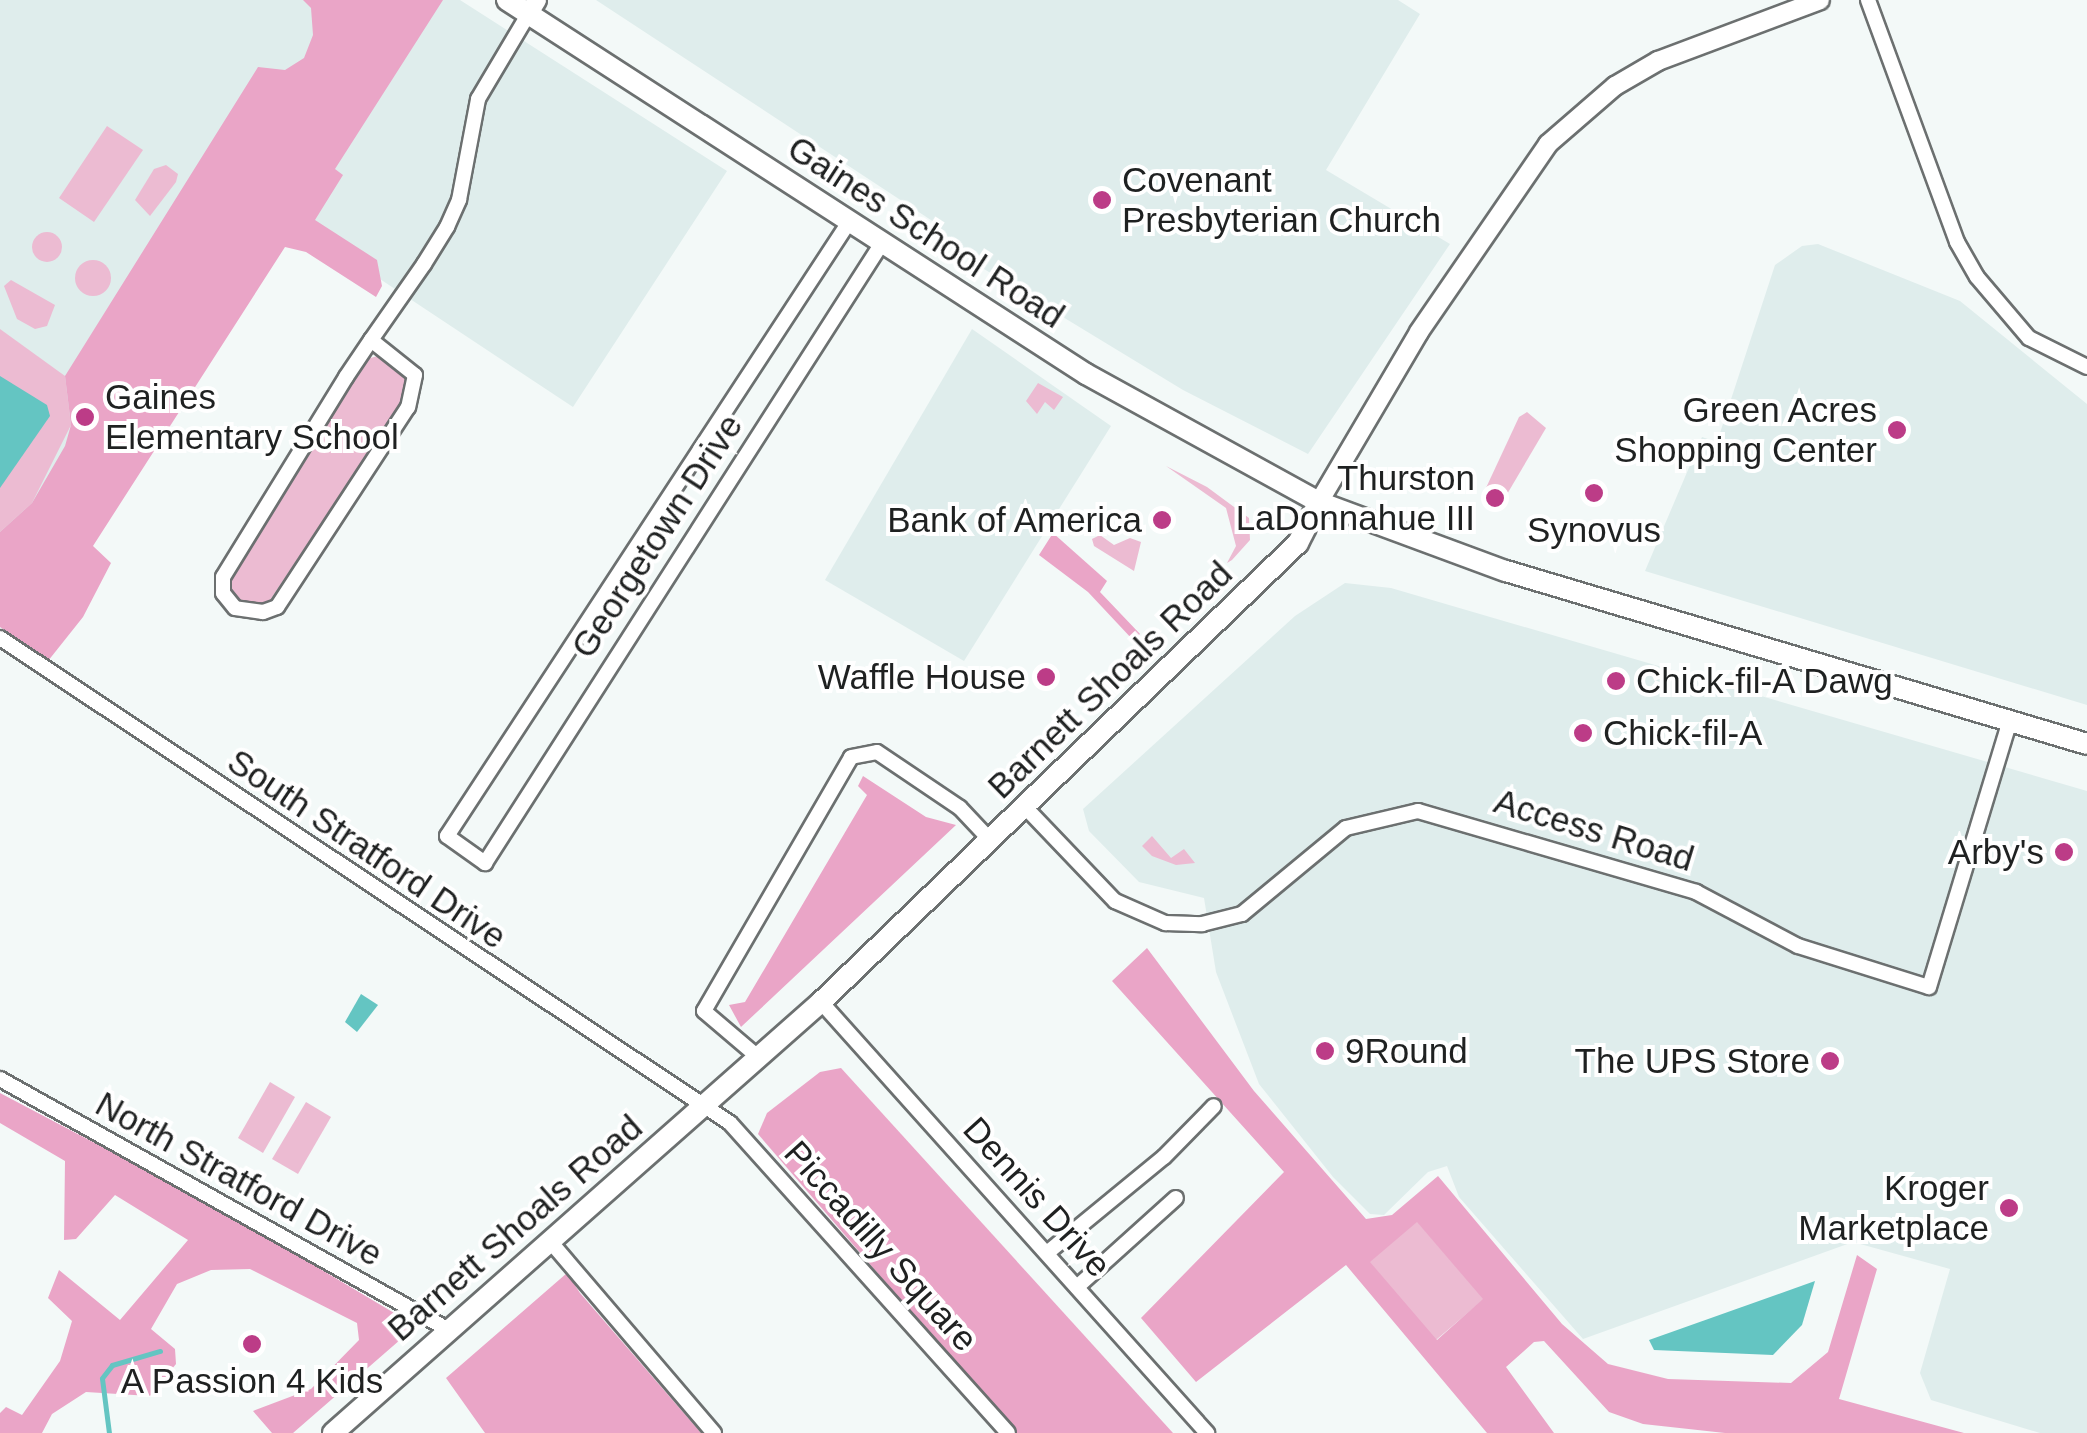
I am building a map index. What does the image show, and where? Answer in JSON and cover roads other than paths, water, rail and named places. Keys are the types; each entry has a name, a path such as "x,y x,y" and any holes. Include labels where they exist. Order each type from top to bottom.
{"main road":[{"name":"Gaines School Road","path":"507,0 533,7 849,222 1086,374 1320,502"},
{"path":"1320,502 1506,571 2087,744"},
{"name":"Barnett Shoals Road","path":"333,1433 821,1002 1298,542 1320,502"}],"street":[{"path":"1320,502 1419,332 1548,144 1615,86 1658,62 1820,0"},
{"path":"1868,0 1957,242 1977,277 2029,338 2087,368"},
{"path":"371,340 415,375 408,407 277,607 263,612 235,608 223,593 223,576 371,340 447,227 460,200 478,99 533,7"},
{"name":"Georgetown Drive","path":"849,222 447,836 484,864 882,243"},
{"name":"South Stratford Drive","path":"0,638 706,1104"},
{"name":"Access Road","path":"1026,808 1115,901 1165,923 1202,924 1242,914 1346,828 1386,814 1418,812 1669,882 1798,946 1929,987 2010,721"},
{"path":"758,1057 704,1011 852,757 876,752 960,808 990,840"},
{"name":"Dennis Drive","path":"821,1002 1207,1433"},
{"name":"North Stratford Drive","path":"0,1079 449,1330"},
{"name":"Piccadilly Square","path":"706,1104 730,1123 1008,1433"},
{"path":"1047,1253 1164,1157 1214,1106"},
{"path":"1077,1287 1176,1198"},
{"path":"549,1240 714,1433"}],"water":[{"path":"0,376 47,405 50,416 0,488"},
{"path":"361,994 378,1005 357,1032 345,1022"},
{"path":"1815,1281 1802,1325 1773,1355 1654,1350 1649,1340"}],"waterway":[{"path":"109,1433 102,1378 112,1365 160,1351"}],"place":[{"name":"Covenant Presbyterian Church","path":"1102,200"},
{"name":"Gaines Elementary School","path":"85,417"},
{"name":"Green Acres Shopping Center","path":"1897,430"},
{"name":"Synovus","path":"1594,493"},
{"name":"Thurston LaDonnahue III","path":"1495,498"},
{"name":"Bank of America","path":"1162,520"},
{"name":"Waffle House","path":"1046,677"},
{"name":"Chick-fil-A Dawg","path":"1616,681"},
{"name":"Chick-fil-A","path":"1583,733"},
{"name":"Arby's","path":"2064,852"},
{"name":"9Round","path":"1325,1051"},
{"name":"The UPS Store","path":"1830,1061"},
{"name":"Kroger Marketplace","path":"2009,1208"},
{"name":"A Passion 4 Kids","path":"252,1344"}]}
